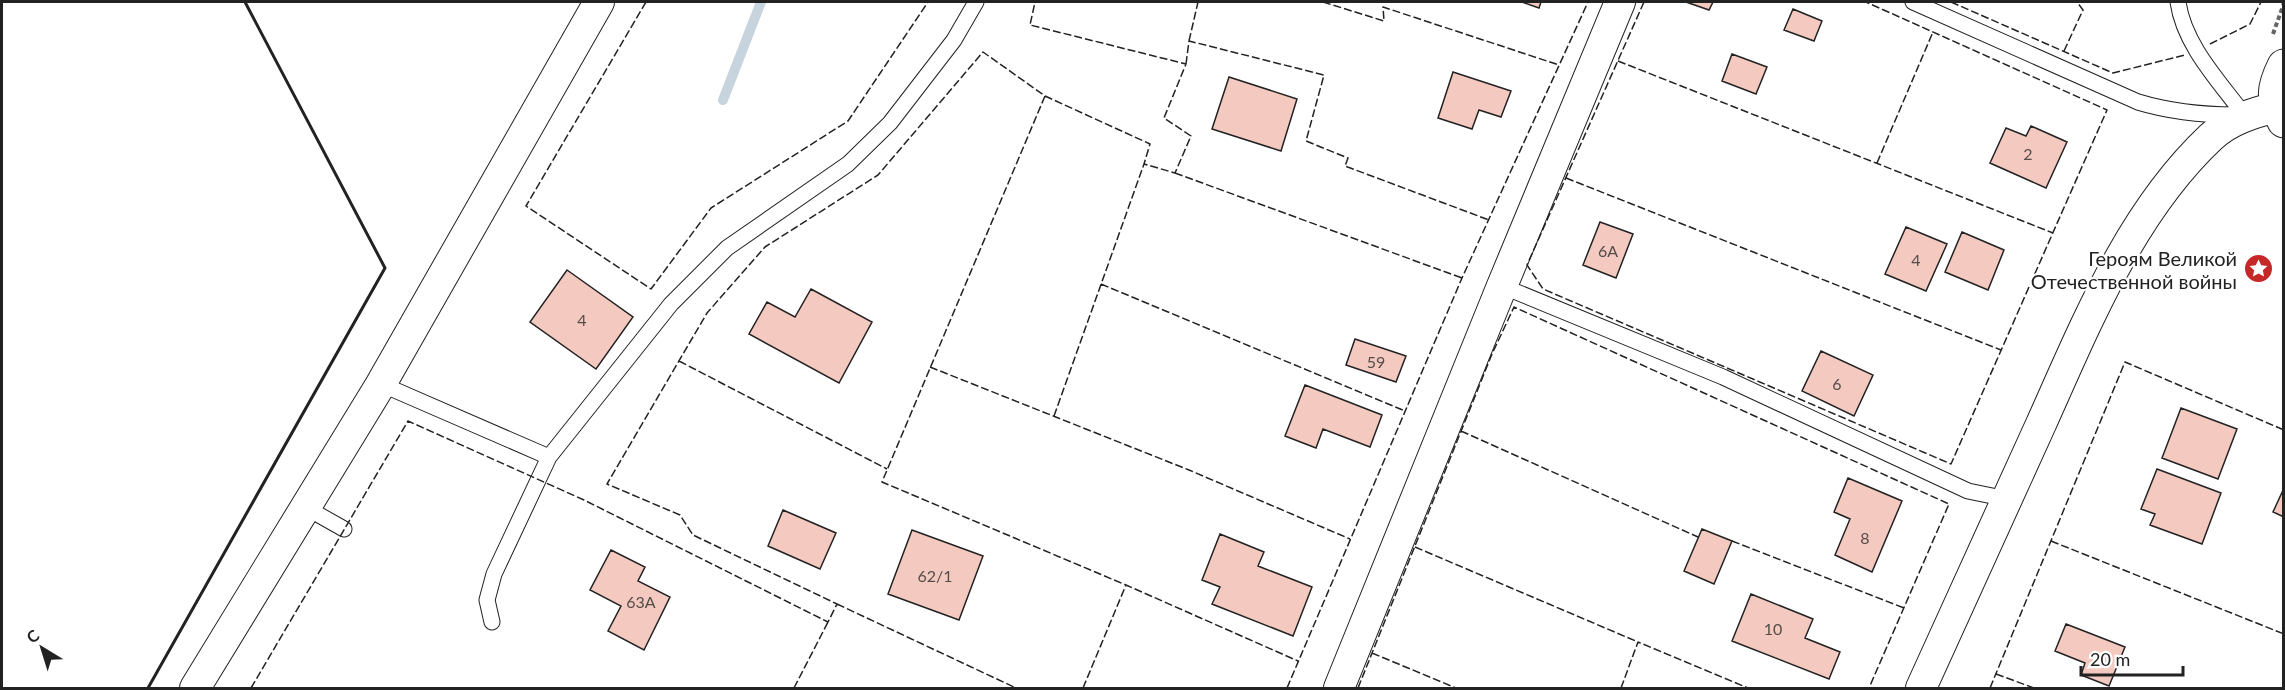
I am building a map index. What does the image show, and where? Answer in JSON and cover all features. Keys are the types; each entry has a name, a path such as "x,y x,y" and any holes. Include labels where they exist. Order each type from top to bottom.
{"street":[{"path":"195,688 381,384 599,2"},
{"path":"1339,688 1620,2"},
{"path":"1922,688 2098,298 2135,233 2162,192 2212,136 2245,116 2280,114 2274,85 2283,66"}],"lane":[{"path":"492,622 487,600 494,574 549,457 670,304 727,248 848,164 890,123 954,40 976,2"},
{"path":"1913,2 2138,102 2167,111 2245,116"},
{"path":"2178,2 2180,16 2197,52 2245,116"},
{"path":"1502,286 1723,377 1968,491 2007,499"},
{"path":"381,384 549,457"},
{"path":"305,507 344,529"}],"building":[{"path":"1522,2 1541,2 1539,8"},
{"path":"1686,2 1713,2 1709,10"},
{"path":"1793,9 1822,21 1814,41 1784,30"},
{"path":"1732,54 1767,67 1756,94 1722,81"},
{"path":"1453,72 1511,91 1501,117 1479,110 1472,129 1438,118"},
{"path":"1229,77 1297,99 1281,151 1212,129"},
{"path":"2031,126 2067,142 2046,188 1990,163 2006,128 2026,136"},
{"path":"1600,222 1633,234 1616,278 1583,265"},
{"path":"1906,227 1947,244 1926,291 1885,274"},
{"path":"1962,232 2004,250 1988,290 1945,272"},
{"path":"567,270 633,317 596,369 530,322"},
{"path":"811,289 872,322 839,383 749,334 767,302 795,317"},
{"path":"1355,339 1406,356 1396,382 1346,365"},
{"path":"1821,351 1873,375 1854,416 1802,391"},
{"path":"1305,385 1382,415 1370,447 1323,429 1316,448 1285,436"},
{"path":"2181,408 2237,429 2218,479 2162,458"},
{"path":"2157,469 2221,493 2202,544 2150,525 2155,514 2141,509"},
{"path":"1848,478 1902,501 1872,572 1835,555 1850,519 1834,512"},
{"path":"2284,488 2284,517 2273,512"},
{"path":"783,510 836,533 820,569 768,546"},
{"path":"1702,529 1732,541 1714,584 1684,571"},
{"path":"912,530 983,556 959,620 888,594"},
{"path":"1220,534 1264,552 1258,566 1312,587 1293,636 1212,604 1220,587 1202,580"},
{"path":"611,550 645,567 638,581 670,597 644,650 608,631 621,606 590,590"},
{"path":"1751,594 1813,619 1805,638 1840,652 1829,679 1732,641"},
{"path":"2066,624 2125,647 2109,686 2081,675 2085,663 2055,651"}],"waterway":[{"path":"723,100 761,2"}],"fence":[{"path":"646,2 526,206 651,289 711,208 848,121 928,2"},
{"path":"251,688 408,421 584,500 828,622 837,604 693,535 680,515 607,484 707,313 765,247 878,175 983,52 1045,96 1150,144 1144,164 1175,173 1191,136 1164,118 1186,64 1030,25 1035,2"},
{"path":"1189,41 1198,2"},
{"path":"1323,2 1384,21 1383,7 1559,65"},
{"path":"1287,688 1462,278 1588,2"},
{"path":"1644,2 1527,265 1543,289 1951,464 2107,110 1866,2"},
{"path":"1951,2 2113,73 2185,55"},
{"path":"2064,51 2083,10 2077,2"},
{"path":"2210,44 2250,24 2261,2"},
{"path":"1877,163 1933,32"},
{"path":"1186,64 1189,41 1324,75 1306,141 1348,158 1345,166 1489,220"},
{"path":"1618,61 2053,233"},
{"path":"1045,96 882,482 1126,585"},
{"path":"1054,416 1144,164"},
{"path":"1175,173 1462,278"},
{"path":"1566,178 2001,350"},
{"path":"1101,284 1405,411"},
{"path":"1358,688 1492,354 1514,307 1949,504 1869,688"},
{"path":"679,361 887,469"},
{"path":"1990,688 2125,362 2284,430"},
{"path":"930,367 1189,470 1350,539"},
{"path":"1461,431 1698,537"},
{"path":"1732,541 1904,608"},
{"path":"2051,541 2284,634"},
{"path":"1415,547 1638,642"},
{"path":"1083,688 1126,585 1298,661"},
{"path":"837,604 1016,688"},
{"path":"794,688 828,622"},
{"path":"1621,688 1638,642 1748,688"},
{"path":"1372,653 1456,688"},
{"path":"1996,674 2034,688"}],"wall":[{"path":"148,688 385,268 245,2"}],"place":[{"name":"Героям Великой Отечественной войны","path":"2258,269"}]}
